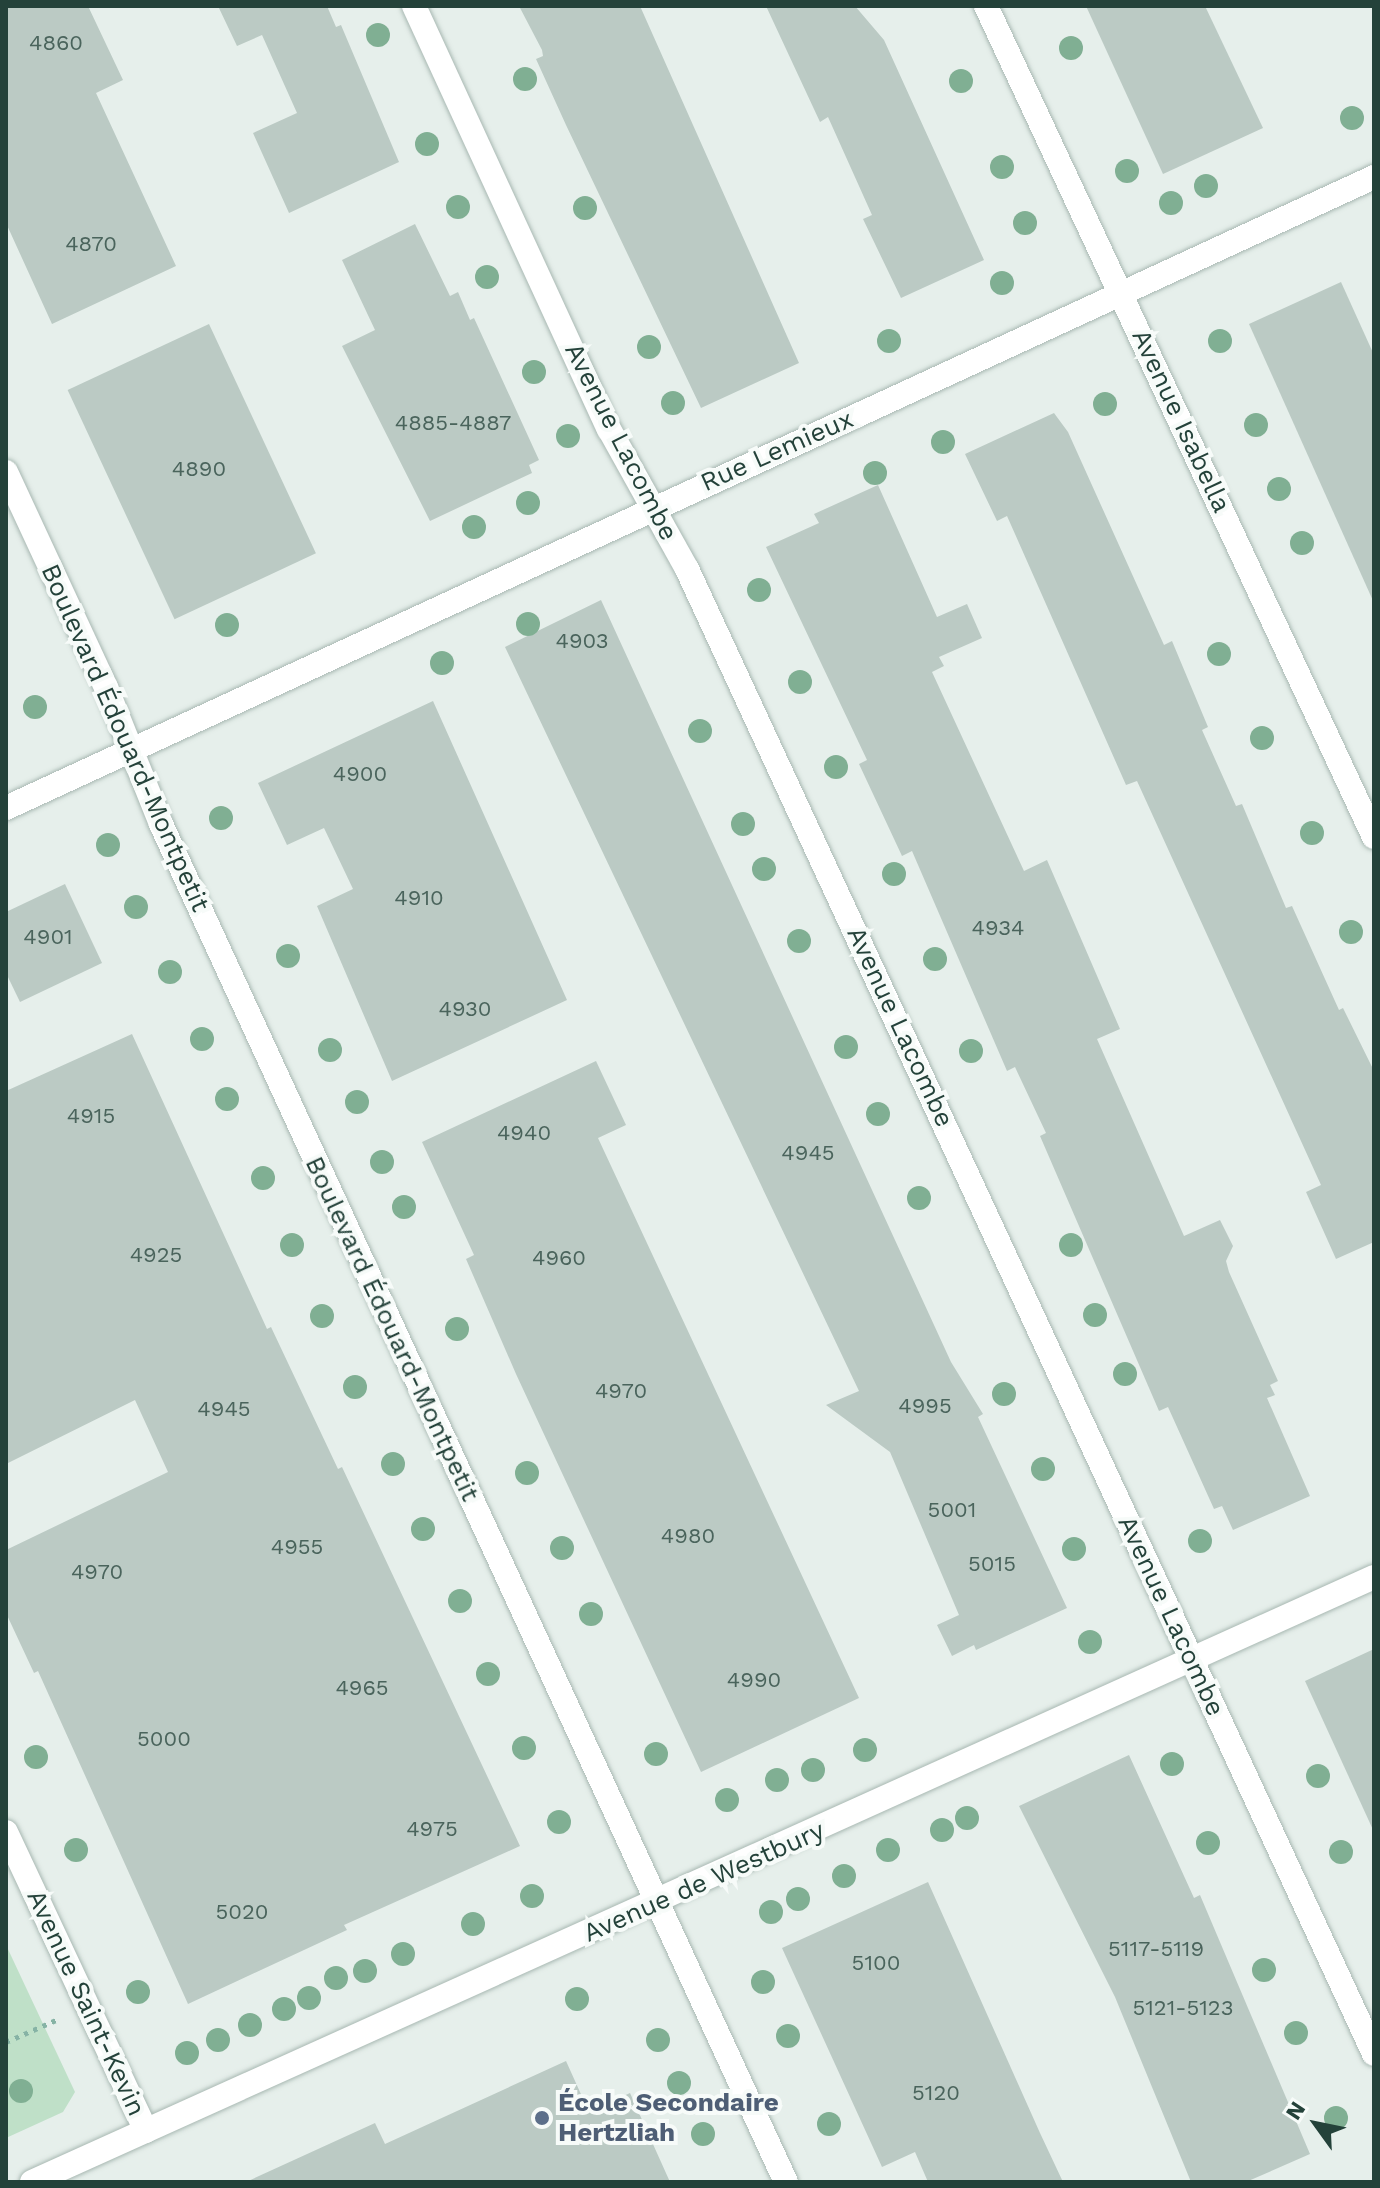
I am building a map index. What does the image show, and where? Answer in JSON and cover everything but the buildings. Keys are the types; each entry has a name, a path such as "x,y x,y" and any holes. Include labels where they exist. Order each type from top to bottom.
{"street":[{"name":"Avenue Lacombe","path":"414,6 609,429 687,569 1374,2054"},
{"name":"Avenue Isabella","path":"986,6 1374,837"},
{"name":"Rue Lemieux","path":"6,808 1374,177"},
{"name":"Boulevard Édouard-Montpetit","path":"6,472 786,2182"},
{"name":"Avenue de Westbury","path":"32,2182 657,1903 1374,1577"},
{"name":"Avenue Saint-Kevin","path":"6,1832 146,2131"}],"path":[{"path":"6,2042 50,2023"}],"green space":[{"path":"6,1945 75,2092 63,2112 6,2138"}],"place":[{"name":"École Secondaire Hertzliah","path":"542,2118"}]}
